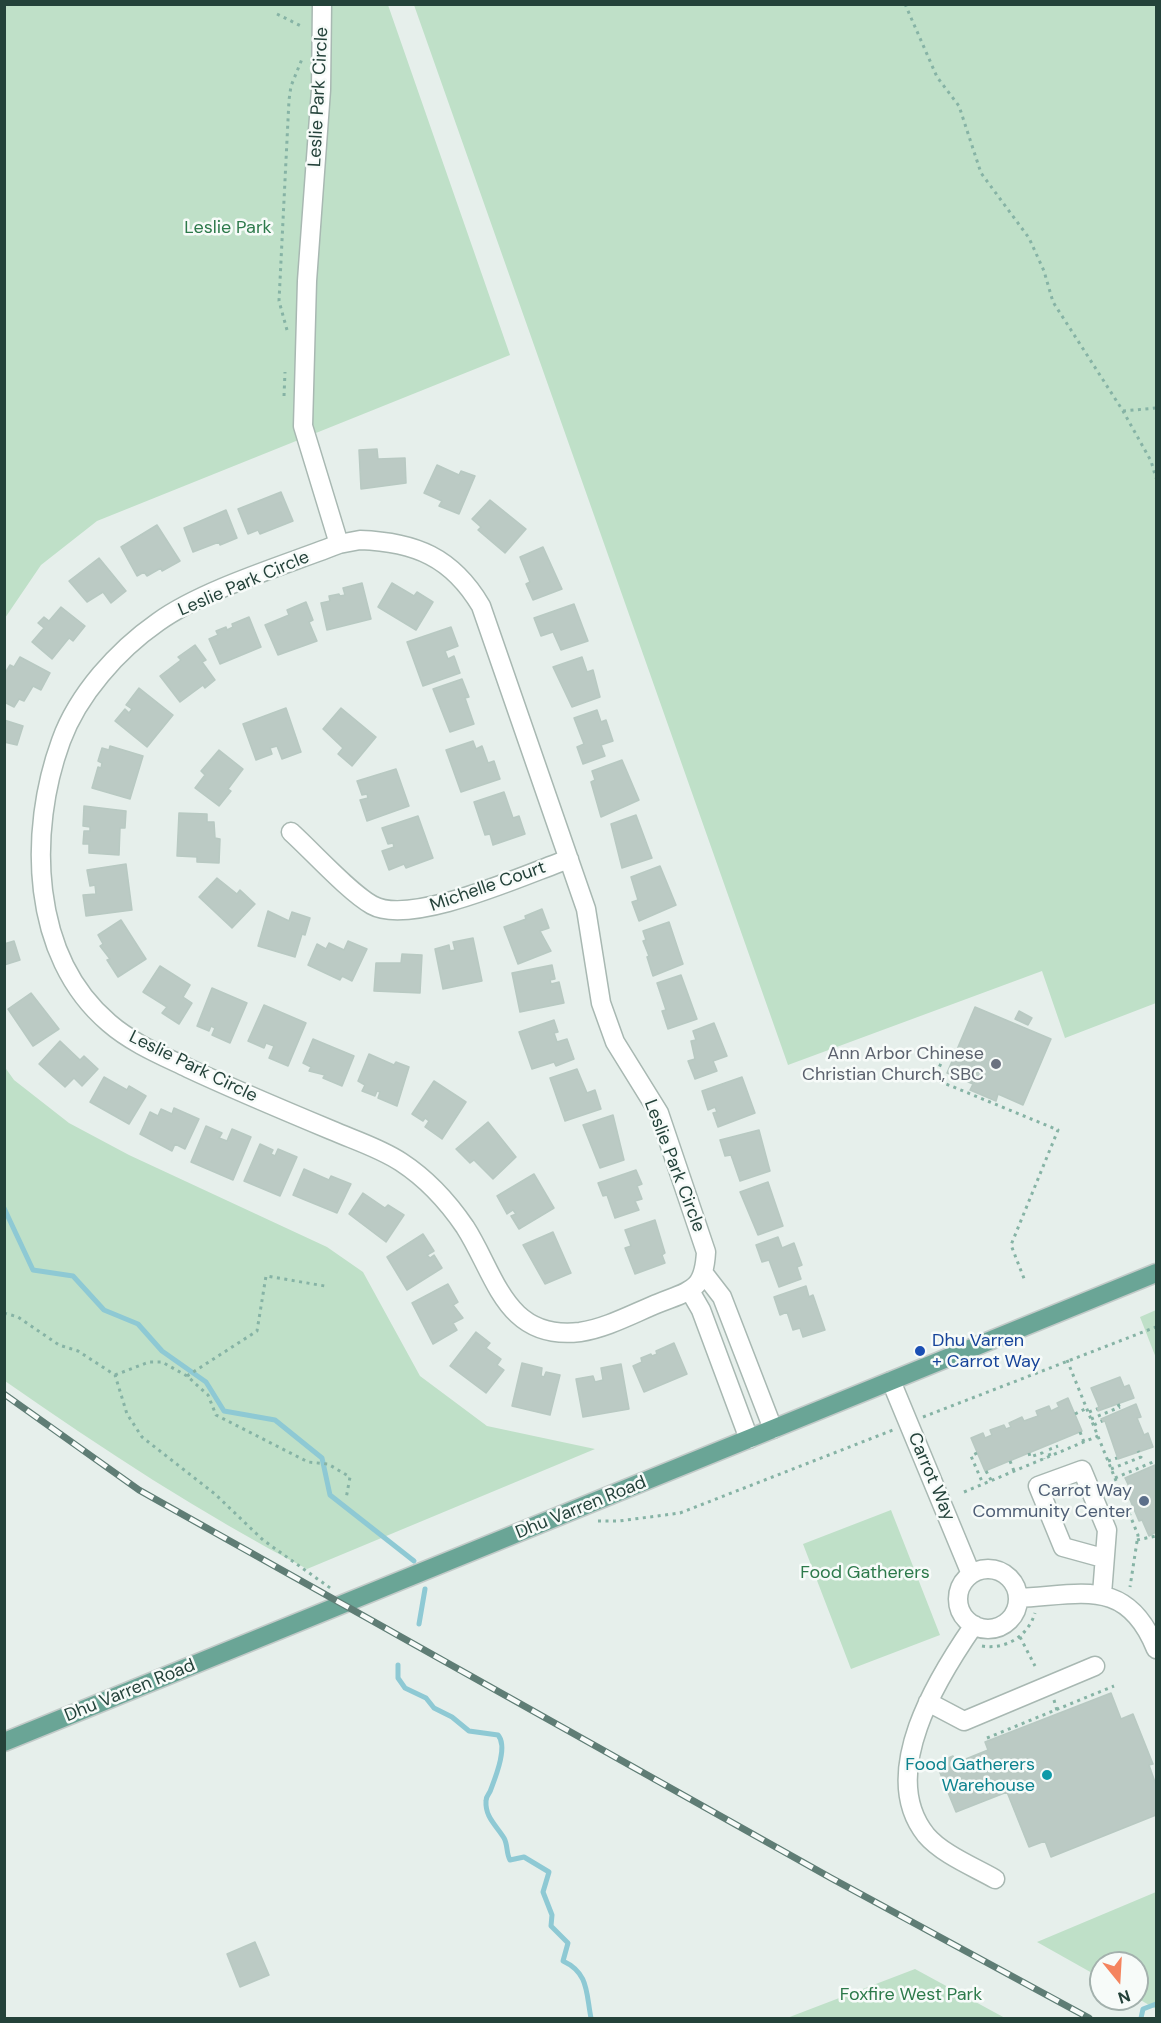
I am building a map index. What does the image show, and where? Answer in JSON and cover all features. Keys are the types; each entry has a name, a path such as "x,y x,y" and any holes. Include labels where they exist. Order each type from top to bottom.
{"main road":[{"name":"Dhu Varren Road","path":"4,1742 1156,1273"}],"street":[{"name":"Leslie Park Circle","path":"322,4 321,90 307,281 303,426 339,544"},
{"name":"Leslie Park Circle","path":"360,540 406,544 427,552 445,564 474,593 487,618 586,909 601,1003 615,1042 658,1113 706,1252 705,1275 690,1291 614,1322 580,1332 555,1331 527,1322 503,1300 477,1249 455,1213 430,1184 399,1161 367,1145 212,1079 125,1035 95,1010 75,982 60,955 44,907 41,859 46,799 61,740 79,705 99,677 121,653 159,621 216,592 339,544 360,540"},
{"name":"Michelle Court","path":"291,832 372,905 397,912 424,909 568,859"},
{"path":"705,1275 722,1297 773,1430"},
{"path":"690,1291 701,1310 749,1439"},
{"path":"715,1346 737,1337"},
{"name":"Carrot Way","path":"891,1381 971,1574"},
{"path":"1101,1594 1107,1530 1082,1470 1038,1486 1063,1547 1103,1558"},
{"path":"988,1569 1006,1575 1012,1581 1018,1598 1016,1608 1005,1624 987,1629 974,1625 963,1615 958,1598 960,1588 971,1574 988,1569"},
{"path":"1018,1598 1101,1594 1124,1602 1143,1621 1156,1649"},
{"path":"974,1625 928,1702 909,1761 909,1795 917,1818 927,1836 995,1880"},
{"path":"928,1702 964,1721 1095,1665"}],"path":[{"path":"905,4 937,77 959,106 981,173 1029,238 1044,272 1053,302 1098,368 1151,461 1156,478"},
{"path":"277,14 305,28"},
{"path":"304,20 305,35"},
{"path":"287,333 279,301 289,100 291,86 306,52"},
{"path":"284,402 286,361"},
{"path":"1123,411 1156,408"},
{"path":"955,1055 945,1052 934,1079 1058,1130 1011,1245 1025,1281"},
{"path":"187,1376 257,1331 266,1276 325,1286"},
{"path":"4,1313 18,1317 59,1345 78,1351 115,1375 127,1414 142,1437 215,1494 263,1540 347,1602"},
{"path":"921,1418 1156,1327"},
{"path":"1067,1360 1138,1535 1129,1593"},
{"path":"115,1375 149,1362 162,1362 187,1376 208,1395 216,1415 308,1462 328,1464 350,1477 346,1499"},
{"path":"1091,1419 1120,1407"},
{"path":"1075,1414 1097,1409"},
{"path":"1094,1425 1102,1421"},
{"path":"597,1521 619,1521 680,1513 897,1427"},
{"path":"1080,1432 1084,1442"},
{"path":"964,1492 1098,1436"},
{"path":"1050,1456 1048,1450 1057,1444 1061,1452"},
{"path":"1111,1468 1141,1457 1138,1451"},
{"path":"977,1453 971,1456 983,1484"},
{"path":"1029,1453 1030,1457 1042,1453 1044,1459"},
{"path":"1108,1461 1117,1458"},
{"path":"1010,1461 1014,1471"},
{"path":"1115,1478 1153,1462 1154,1465"},
{"path":"986,1471 991,1481"},
{"path":"1128,1510 1133,1508"},
{"path":"1137,1540 1156,1536"},
{"path":"977,1645 1002,1645 1020,1637 1033,1620 1036,1609"},
{"path":"1020,1637 1035,1666"},
{"path":"987,1738 1114,1686"}],"green space":[{"name":"Leslie Park","path":"5,5 388,5 510,355 97,521 41,565 5,618"},
{"path":"414,5 1156,5 1156,1003 1065,1038 1042,971 788,1065"},
{"path":"4,1066 14,1080 69,1123 129,1155 327,1247 363,1272 420,1376 487,1426 595,1449 307,1569 229,1526 115,1456 5,1381"},
{"path":"1156,1310 1156,1358 1140,1317"},
{"name":"Food Gatherers","path":"891,1510 940,1635 851,1669 803,1544"},
{"path":"1156,1892 1156,2009 1149,2005 1149,1951 1089,1951 1089,1971 1037,1942"},
{"name":"Foxfire West Park","path":"915,1969 1005,2018 787,2018"}],"building":[{"path":"377,449 378,459 405,458 406,483 361,489 359,450"},
{"path":"437,465 459,475 461,471 475,476 459,514 439,506 442,501 424,493"},
{"path":"281,492 293,521 260,534 258,530 248,534 238,509"},
{"path":"490,500 526,529 505,553 478,530 481,527 472,519"},
{"path":"226,510 237,538 193,552 184,528"},
{"path":"157,525 180,561 162,571 161,568 147,576 144,572 137,576 121,547"},
{"path":"543,547 562,589 533,600 526,584 530,582 520,557"},
{"path":"99,558 126,591 111,603 103,592 87,602 69,581"},
{"path":"362,583 371,619 327,630 321,603 330,601 329,596 345,595 343,588"},
{"path":"392,583 414,596 417,592 433,602 416,630 378,607"},
{"path":"306,602 313,620 309,622 317,641 278,655 265,625 289,615 287,610"},
{"path":"574,604 588,641 561,650 553,632 541,636 534,618"},
{"path":"61,607 85,626 73,641 69,638 52,659 32,642 44,628 38,623 44,617 49,621"},
{"path":"249,617 261,647 220,664 209,639 218,635 216,631 226,627 227,630 233,627 232,624"},
{"path":"451,627 458,646 445,651 448,659 454,656 460,673 423,686 407,642"},
{"path":"195,645 206,660 202,662 215,680 205,688 203,685 180,702 160,676 181,660 178,657"},
{"path":"20,657 50,673 41,690 33,686 24,701 19,699 14,707 4,702 4,675 10,665 14,667"},
{"path":"582,657 587,672 593,670 600,697 572,707 553,667"},
{"path":"462,679 469,697 465,698 474,724 450,732 433,689"},
{"path":"139,688 173,715 147,747 115,721 125,709 129,713 132,709 126,705"},
{"path":"286,708 301,752 282,759 277,746 270,748 272,754 256,760 243,724"},
{"path":"341,708 376,737 352,766 338,754 343,748 323,729"},
{"path":"597,710 601,722 606,720 613,741 601,745 605,756 583,764 577,747 584,744 574,718"},
{"path":"4,720 23,726 17,745 4,742"},
{"path":"473,741 476,749 482,746 488,763 494,761 500,779 461,792 446,750"},
{"path":"110,746 143,756 130,799 92,788 98,767 101,768 102,763 98,761 102,748 109,750"},
{"path":"219,750 243,769 228,789 231,791 219,806 195,788 205,775 201,771"},
{"path":"622,760 639,800 601,817 591,782 595,780 592,771"},
{"path":"396,769 409,806 367,821 360,800 368,798 367,794 362,795 357,781"},
{"path":"504,792 513,818 519,816 525,834 493,845 490,834 485,835 474,802"},
{"path":"84,806 126,811 125,828 120,828 119,855 89,853 89,844 83,844 84,831 90,831 90,827 83,826"},
{"path":"179,813 207,814 207,822 214,822 215,838 220,839 219,863 197,862 197,857 177,856"},
{"path":"636,815 652,858 622,868 611,824"},
{"path":"418,816 433,858 406,868 404,864 389,870 382,851 394,847 393,843 388,844 382,828"},
{"path":"126,864 132,910 86,916 83,895 96,894 95,885 90,886 87,870"},
{"path":"660,866 676,905 639,921 632,902 638,900 631,877"},
{"path":"217,878 237,894 240,890 255,904 232,928 199,897"},
{"path":"542,909 549,928 540,931 551,951 518,964 504,927 526,919 525,916"},
{"path":"268,911 289,921 292,912 310,918 295,957 258,946"},
{"path":"121,920 146,959 118,977 107,960 110,959 100,946 103,944 98,935"},
{"path":"669,922 683,964 653,976 643,941 646,940 643,931"},
{"path":"473,938 482,981 443,989 435,949 449,945 450,951 455,950 453,942"},
{"path":"14,941 20,960 4,965 4,944"},
{"path":"348,941 367,949 352,981 342,976 340,980 308,965 317,944 326,949 329,943 344,950"},
{"path":"402,954 422,955 420,993 374,991 376,963 401,963"},
{"path":"552,965 555,979 550,980 551,984 559,982 564,1003 520,1012 512,973"},
{"path":"160,966 190,985 183,997 192,1003 179,1024 162,1013 167,1007 143,992"},
{"path":"681,975 697,1019 668,1029 662,1011 666,1010 657,983"},
{"path":"212,988 247,1003 230,1043 212,1035 215,1028 211,1026 209,1031 197,1026"},
{"path":"31,993 59,1029 33,1046 8,1009"},
{"path":"264,1005 306,1023 288,1066 269,1058 274,1046 266,1043 264,1048 248,1041"},
{"name":"Ann Arbor Chinese Christian Church, SBC","path":"975,1007 1051,1039 1023,1105 998,1094 996,1101 970,1090 973,1084 947,1073"},
{"path":"1019,1011 1032,1018 1028,1025 1015,1019"},
{"path":"554,1020 558,1032 554,1033 557,1042 567,1039 574,1059 556,1066 554,1062 532,1069 519,1032"},
{"path":"714,1023 727,1056 713,1061 717,1071 695,1079 688,1061 695,1059 691,1041 696,1040 693,1031"},
{"path":"313,1039 354,1056 342,1086 323,1078 325,1075 309,1071 311,1067 303,1063"},
{"path":"60,1041 80,1060 84,1056 98,1069 82,1086 74,1078 65,1087 39,1064"},
{"path":"369,1054 394,1065 396,1062 409,1067 397,1106 378,1098 380,1092 377,1091 375,1096 362,1091 365,1085 358,1081"},
{"path":"577,1069 587,1093 595,1090 601,1109 565,1121 550,1078"},
{"path":"104,1077 127,1090 129,1086 146,1096 129,1124 90,1102"},
{"path":"742,1077 755,1113 718,1127 713,1113 717,1112 715,1107 708,1110 702,1091"},
{"path":"434,1081 466,1102 442,1139 425,1127 429,1121 425,1118 423,1121 412,1114"},
{"path":"174,1108 199,1119 185,1149 175,1144 172,1151 140,1134 150,1112 158,1116 161,1109 172,1114"},
{"path":"613,1115 624,1160 600,1168 583,1125"},
{"path":"488,1122 516,1157 493,1179 474,1160 470,1163 456,1149"},
{"path":"206,1126 222,1133 219,1138 227,1141 232,1129 251,1137 233,1180 191,1162"},
{"path":"759,1130 770,1171 740,1181 731,1155 725,1156 720,1140"},
{"path":"260,1144 273,1150 271,1154 275,1156 278,1149 297,1157 280,1196 244,1181"},
{"path":"304,1169 329,1180 331,1176 351,1184 337,1213 293,1195"},
{"path":"636,1170 642,1184 637,1186 642,1199 635,1201 639,1210 615,1218 607,1195 603,1196 598,1183"},
{"path":"534,1174 554,1208 519,1229 511,1216 516,1214 513,1210 507,1214 497,1196"},
{"path":"768,1182 783,1226 758,1235 740,1192"},
{"path":"363,1193 385,1208 388,1205 404,1215 386,1242 349,1214"},
{"path":"655,1220 665,1253 662,1255 665,1263 635,1274 625,1248 631,1246 625,1230"},
{"path":"553,1232 571,1273 545,1284 523,1245"},
{"path":"423,1234 434,1251 427,1255 430,1258 434,1255 442,1268 407,1290 387,1257"},
{"path":"778,1237 782,1248 794,1243 802,1265 797,1267 801,1279 779,1287 769,1260 762,1262 756,1245"},
{"path":"448,1284 458,1302 453,1305 463,1318 453,1323 457,1330 433,1344 412,1303"},
{"path":"806,1286 809,1297 813,1295 825,1330 803,1337 800,1328 793,1330 787,1312 780,1315 774,1297"},
{"path":"476,1332 490,1343 486,1348 501,1359 497,1365 504,1370 486,1393 450,1366"},
{"path":"674,1343 687,1374 644,1392 633,1366 642,1362 641,1358 657,1354 656,1351"},
{"path":"522,1363 542,1368 541,1376 544,1377 546,1372 560,1375 550,1415 512,1406"},
{"path":"621,1364 629,1409 583,1417 576,1379 593,1376 595,1382 603,1380 601,1368"},
{"path":"1120,1377 1124,1387 1129,1385 1134,1398 1098,1411 1099,1407 1091,1388"},
{"path":"1068,1398 1082,1431 985,1471 971,1438 983,1433 985,1438 992,1435 990,1430 1004,1425 1006,1429 1011,1427 1009,1423 1022,1417 1024,1421 1038,1416 1036,1411 1049,1406 1051,1411 1059,1407 1057,1403"},
{"path":"1136,1404 1141,1417 1137,1418 1144,1435 1148,1433 1153,1447 1118,1459 1105,1421 1102,1422 1101,1419"},
{"name":"Carrot Way Community Center","path":"1155,1465 1156,1532 1149,1536 1142,1520 1139,1521 1128,1495 1132,1493 1125,1478"},
{"name":"Food Gatherers Warehouse","path":"1111,1693 1121,1719 1133,1714 1153,1764 1149,1765 1156,1785 1156,1815 1051,1857 1045,1841 1029,1847 1007,1792 956,1812 936,1763 953,1756 956,1763 988,1750 985,1742"},
{"path":"255,1942 269,1975 240,1987 227,1954"}],"waterway":[{"path":"4,1208 33,1270 73,1276 104,1310 138,1324 162,1351 206,1382 224,1411 275,1420 322,1458 330,1495 414,1561"},
{"path":"419,1624 425,1589"},
{"path":"398,1665 398,1678 405,1688 426,1698 434,1708 452,1717 469,1731 498,1735 501,1740 500,1761 496,1777 486,1799 487,1812 504,1838 510,1860 524,1857 549,1872 543,1892 552,1915 551,1926 568,1943 563,1961 578,1971 582,1978 587,1992 591,2018"},
{"path":"1141,2018 1143,2009 1156,2004"}],"railway":[{"path":"4,1394 139,1490 831,1878 1089,2018"}],"place":[{"name":"Ann Arbor Chinese Christian Church, SBC","path":"996,1064"},
{"name":"Dhu Varren + Carrot Way","path":"920,1351"},
{"name":"Carrot Way Community Center","path":"1144,1501"},
{"name":"Food Gatherers Warehouse","path":"1047,1775"}]}
